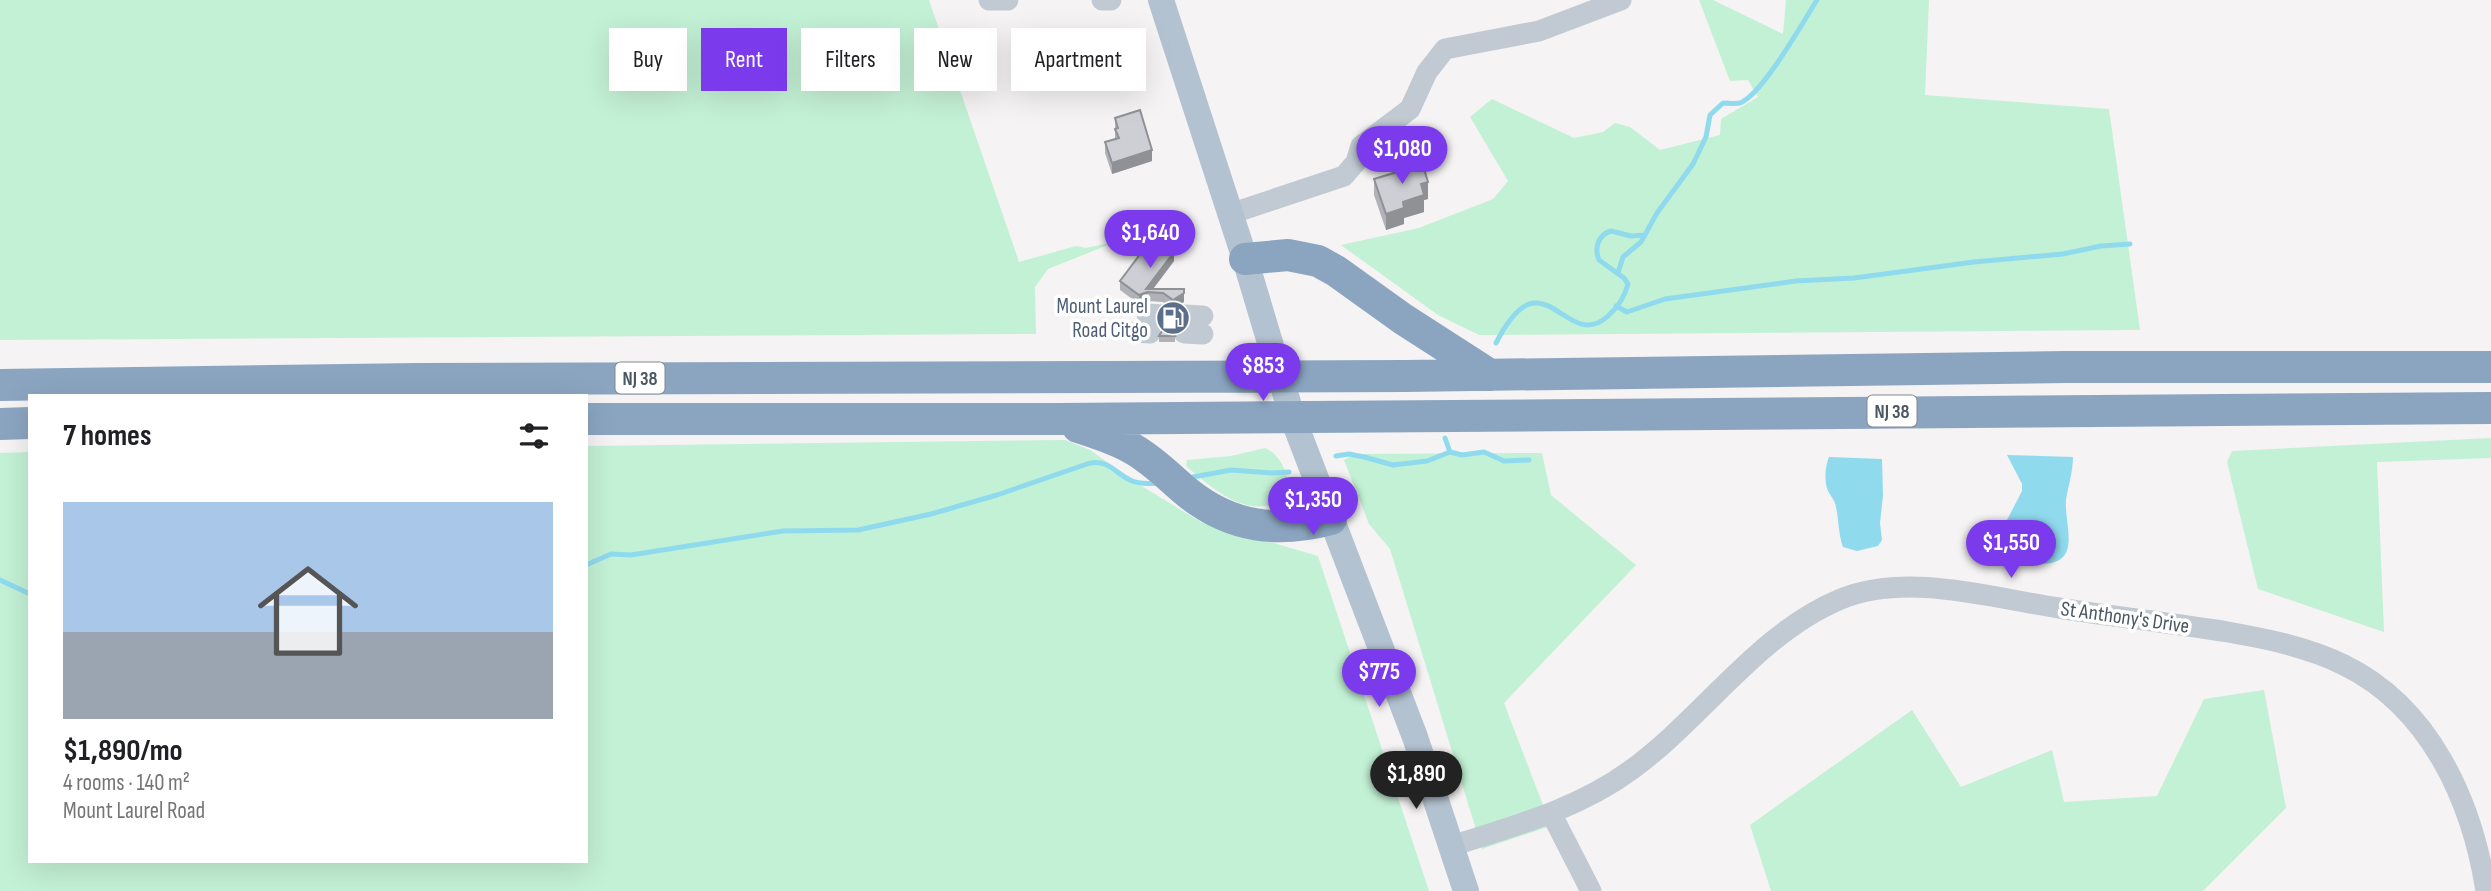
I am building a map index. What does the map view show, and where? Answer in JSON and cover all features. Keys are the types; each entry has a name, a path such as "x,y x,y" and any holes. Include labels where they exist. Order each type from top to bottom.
{"highway":[{"path":"1245,259 1288,255 1318,261 1490,374"},
{"name":"NJ 38","path":"0,385 419,379 1280,377 2067,367 2491,367"},
{"name":"NJ 38","path":"588,419 1057,419 2491,408"},
{"path":"1057,419 1134,449 1203,503 1235,521 1259,526 1281,526 1331,519"},
{"path":"0,424 28,424"}],"main road":[{"path":"1161,0 1245,259 1292,416 1415,737 1466,891"}],"street":[{"path":"989,0 1008,0"},
{"path":"1102,0 1111,0"},
{"path":"1230,214 1344,176 1356,162 1361,146 1410,109 1427,72 1445,49 1539,31 1621,0"},
{"name":"St Anthony's Drive","path":"1452,846 1551,813 1605,788 1633,769 1790,628 1817,610 1844,598 1875,590 1907,588 1940,590 2255,637 2317,654 2345,665 2370,680 2394,700 2435,747 2464,803 2474,834 2486,891"},
{"path":"1551,813 1591,891"}],"green space":[{"path":"0,0 929,0 939,28 914,28 914,91 960,91 1019,262 1076,246 1086,248 1118,241 1048,269 1035,287 1036,334 0,340"},
{"path":"1699,0 1713,0 1783,34 1786,0 1929,0 1925,95 2109,109 2140,330 1479,335 1438,315 1341,245 1419,228 1493,199 1508,181 1470,117 1492,99 1574,138 1603,132 1615,123 1630,127 1660,150 1720,135 1721,119 1758,97 1748,80 1730,81"},
{"path":"2491,438 2491,458 2377,462 2384,632 2258,589 2227,462 2232,451"},
{"path":"1065,440 1090,450 1140,485 1201,522 1318,556 1429,891 0,891 0,453 28,452 28,863 588,863 588,446"},
{"path":"1265,448 1281,462 1288,481 1289,495 1275,503 1262,506 1234,501 1186,466 1187,460 1231,456"},
{"path":"1542,453 1551,495 1636,565 1504,703 1551,826 1482,849 1390,549 1369,524 1344,460 1355,454"},
{"path":"2264,690 2286,808 2203,891 1771,891 1750,825 1912,710 1961,787 2052,750 2064,802 2157,796 2204,699"}],"water":[{"path":"2007,455 2073,457 2066,500 2069,541 2063,557 2055,562 2027,563 2007,551 2004,531 2006,522 2022,491 2022,484"},
{"path":"1829,457 1882,459 1882,540 1878,546 1857,551 1843,547 1835,505 1826,483"}],"building":[{"path":"1140,110 1152,150 1112,163 1105,142 1119,138 1115,129 1118,128 1115,118"},
{"path":"1421,159 1428,182 1421,184 1424,195 1403,202 1404,208 1386,214 1374,179 1397,172 1395,166"},
{"path":"1153,237 1174,252 1146,289 1184,289 1184,293 1173,300 1163,293 1147,292 1139,295 1120,281"},
{"path":"1173,316 1175,318 1171,327 1175,336 1159,336 1163,329 1162,322"}],"waterway":[{"path":"1618,273 1623,257 1641,242 1657,213 1693,164 1706,137 1710,115 1723,103 1740,103 1759,87 1782,57 1817,0"},
{"path":"1496,343 1513,316 1528,305 1541,303 1579,323 1593,325 1608,316 1620,302 1628,284 1599,260 1598,243 1611,231 1631,236 1645,235"},
{"path":"1616,306 1627,312 1665,299 1796,281 1854,278 2130,244"},
{"path":"1445,438 1450,452"},
{"path":"1336,456 1349,454 1393,465 1427,461 1450,452 1462,455 1484,452 1504,461 1529,460"},
{"path":"588,564 611,554 631,555 783,531 858,530 931,514 997,495 1090,463 1107,465 1133,481 1158,483"},
{"path":"1193,477 1231,470 1289,472"},
{"path":"0,580 28,593"}],"place":[{"name":"Mount Laurel Road Citgo","path":"1173,318"}]}
